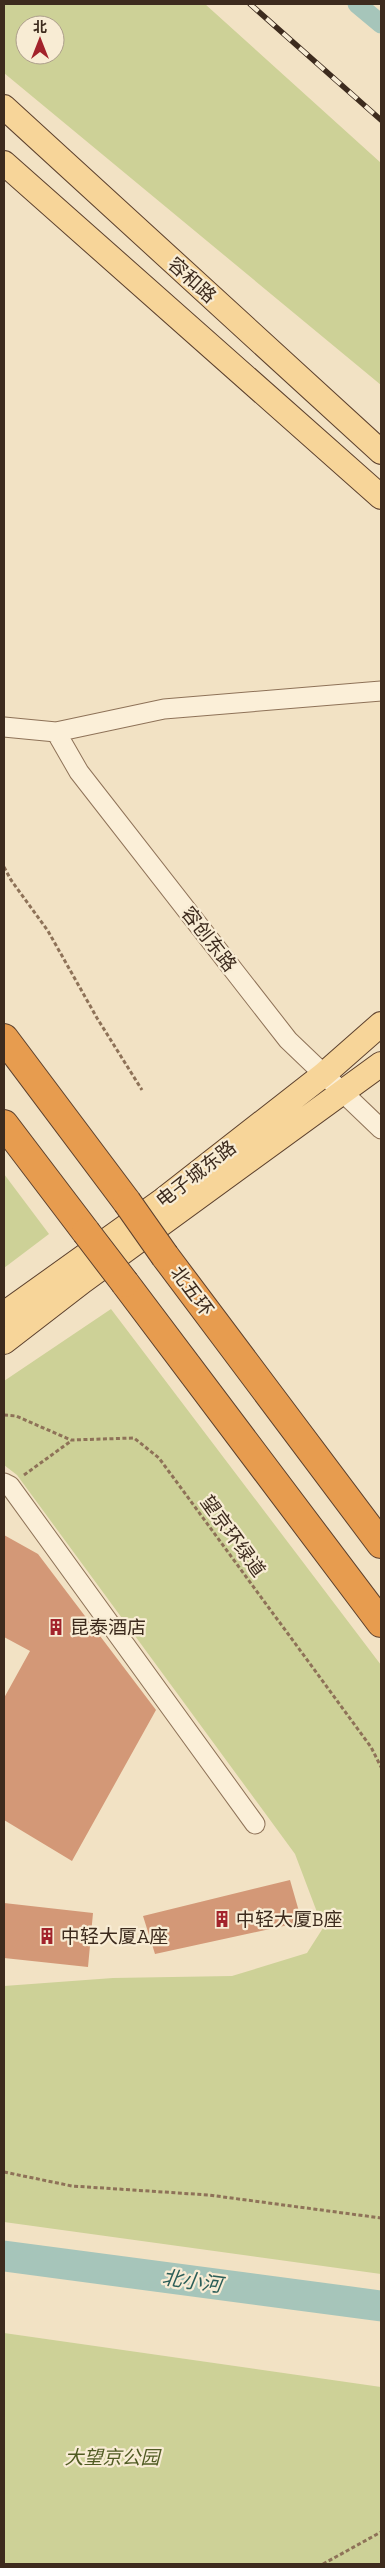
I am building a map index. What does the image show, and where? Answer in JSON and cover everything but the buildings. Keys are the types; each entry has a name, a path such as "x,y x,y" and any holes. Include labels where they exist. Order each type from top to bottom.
{"highway":[{"name":"北五环","path":"4,1038 381,1544"},
{"path":"4,1124 381,1623"}],"main road":[{"name":"容和路","path":"4,107 381,452"},
{"name":"容和路","path":"4,163 381,497"},
{"name":"电子城东路","path":"4,1314 164,1200 324,1075 381,1024"},
{"name":"电子城东路","path":"4,1342 381,1064"}],"street":[{"path":"4,727 56,732 164,709 381,691"},
{"name":"容创东路","path":"56,732 79,772 288,1040 381,1129"},
{"path":"7,1484 255,1824"}],"path":[{"path":"4,867 11,880 48,931 97,1018 142,1090"},
{"name":"望京环绿道","path":"4,1415 16,1416 71,1440 134,1438 159,1458 371,1747 381,1767"},
{"path":"7,1484 71,1440"},
{"path":"4,2172 72,2186 209,2195 381,2218"},
{"path":"323,2564 381,2532"}],"green space":[{"path":"4,4 205,4 381,163 381,385 4,73"},
{"path":"4,1174 49,1234 4,1268"},
{"path":"111,1309 381,1665 381,2274 4,2222 4,1986 113,1978 232,1976 307,1953 323,1928 295,1854 17,1475 4,1465 4,1381"},
{"name":"大望京公园","path":"4,2333 381,2387 381,2564 4,2564"}],"waterway":[{"path":"357,4 381,24"},
{"name":"北小河","path":"4,2256 381,2306"}],"railway":[{"path":"250,4 381,120"}],"place":[{"name":"昆泰酒店","path":"56,1627"},
{"name":"中轻大厦B座","path":"222,1919"},
{"name":"中轻大厦A座","path":"47,1936"}]}
